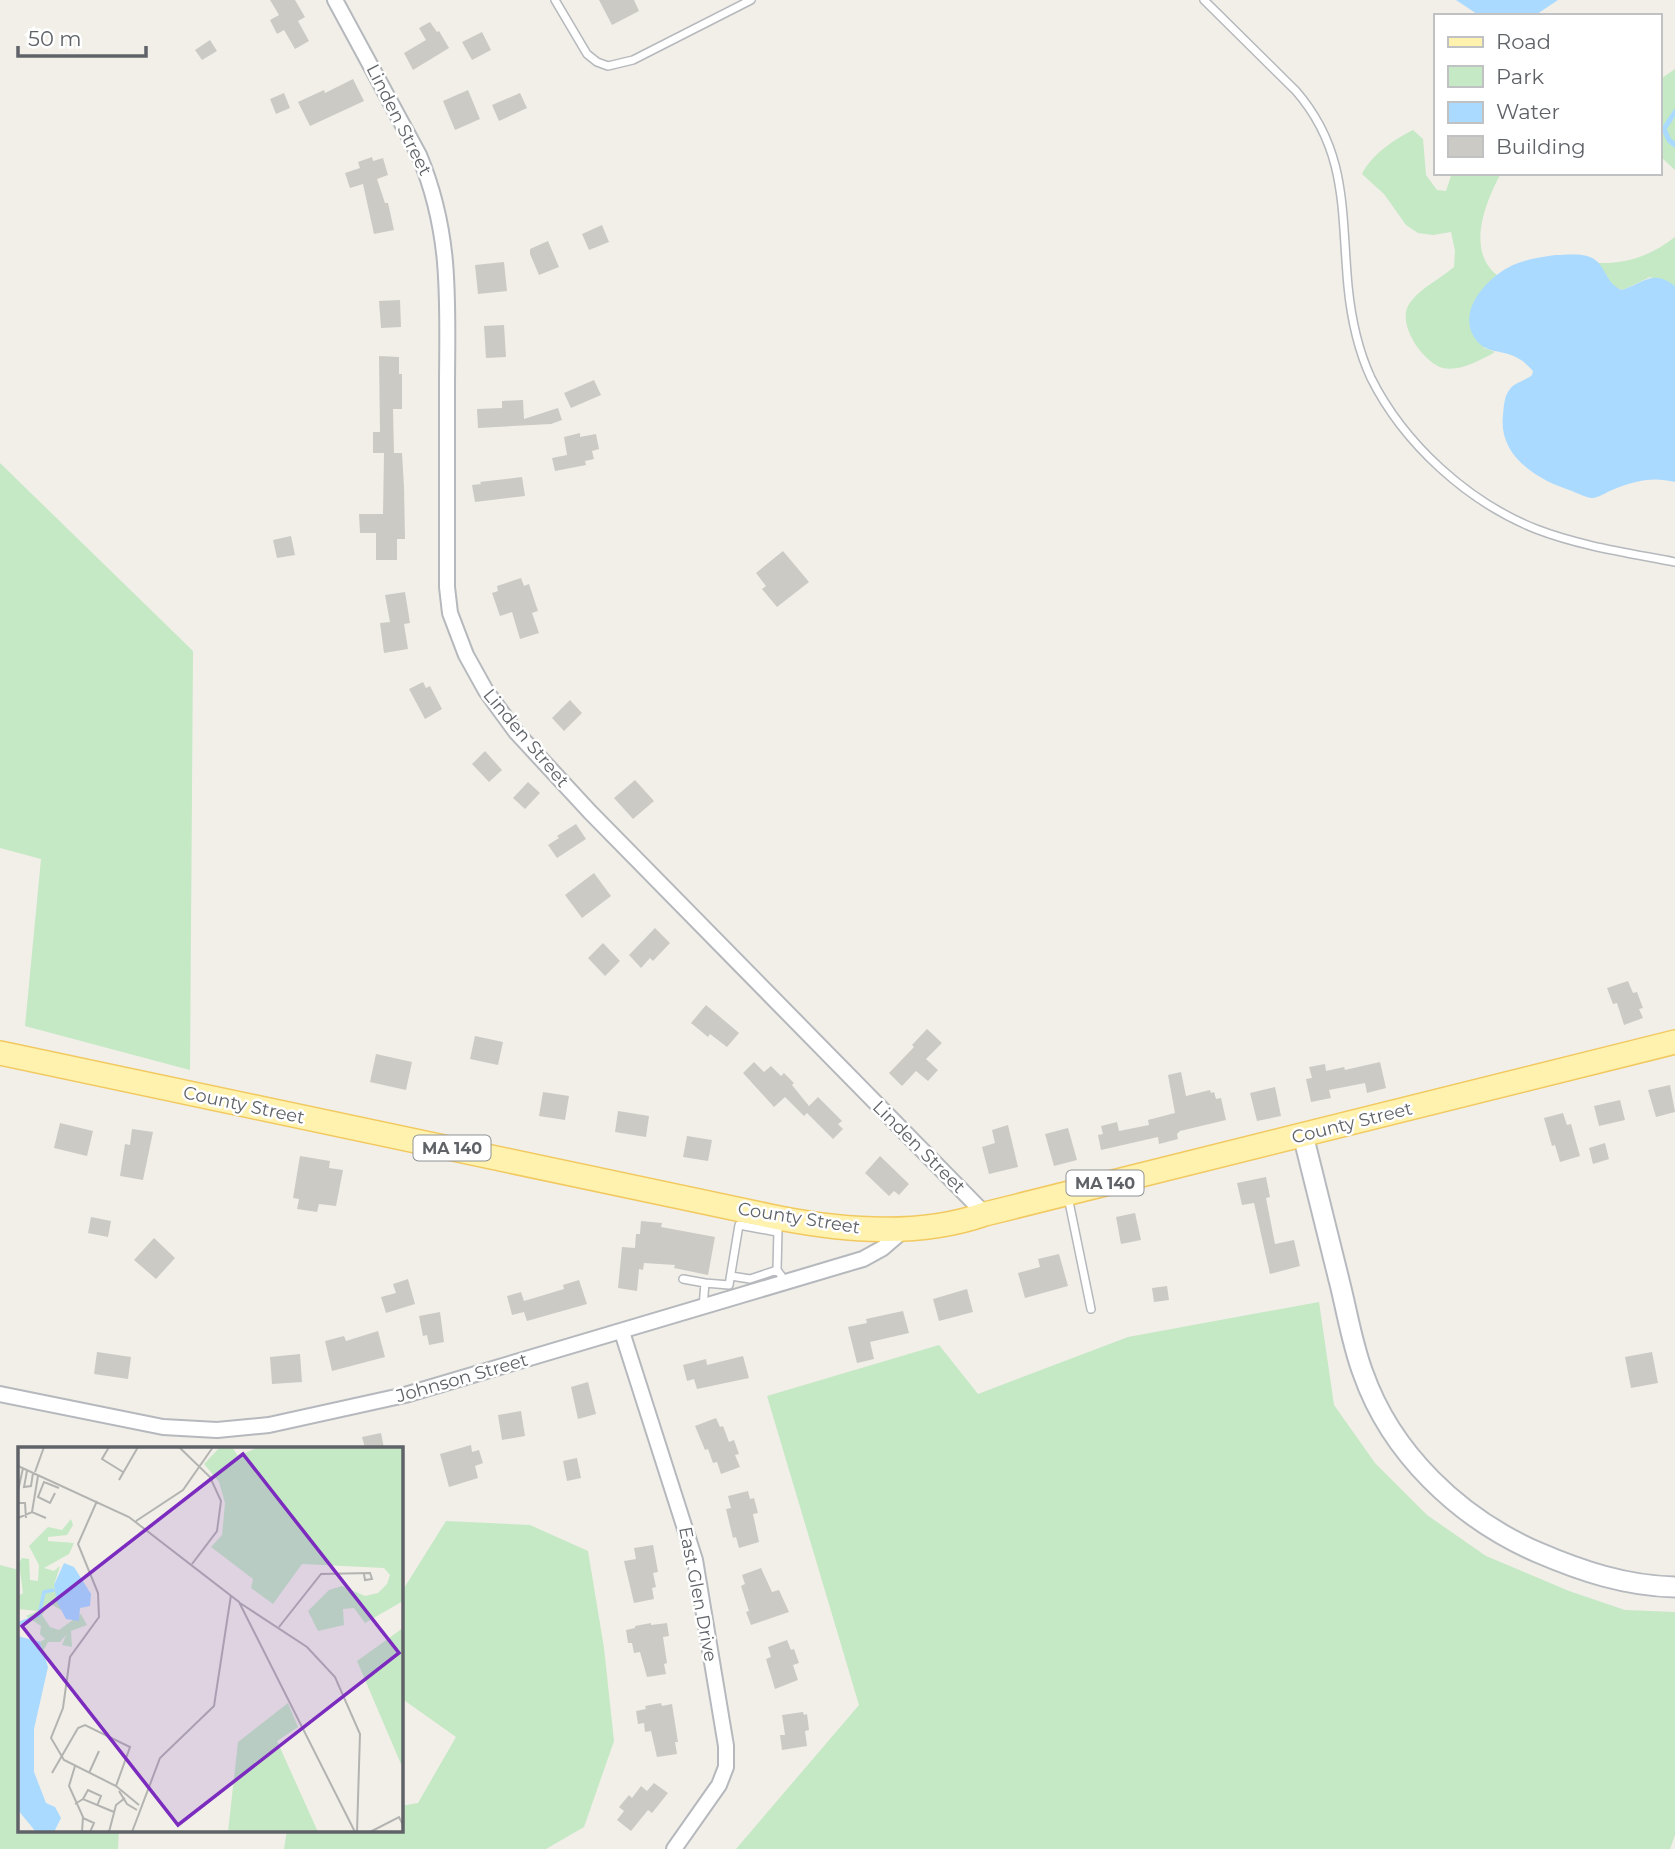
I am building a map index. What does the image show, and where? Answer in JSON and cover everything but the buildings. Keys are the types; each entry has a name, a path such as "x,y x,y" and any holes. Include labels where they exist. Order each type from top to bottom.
{"main road":[{"name":"County Street","path":"0,1053 778,1225 906,1228 963,1222 1067,1193 1675,1042"}],"street":[{"name":"Linden Street","path":"335,0 419,155 429,178 443,232 447,288 447,587 454,627 475,674 516,732 590,812 985,1214"},
{"path":"1303,1135 1362,1372 1392,1434 1413,1461 1475,1516 1519,1544 1612,1579 1675,1587"},
{"name":"Johnson Street","path":"0,1394 163,1427 244,1429 405,1395 622,1332 703,1307 781,1276 863,1258 883,1248 906,1228"},
{"name":"East Glen Drive","path":"622,1332 695,1560 726,1746 726,1767 719,1785 674,1849"}],"lane":[{"path":"555,0 587,54 608,66 633,60 751,0"},
{"path":"1204,0 1289,83 1308,104 1325,132 1340,181 1348,288 1361,351 1379,392 1408,433 1455,480 1516,521 1585,544 1675,562"},
{"path":"1067,1193 1091,1309"},
{"path":"682,1279 729,1285 739,1225 778,1225 781,1276 750,1279 731,1276"},
{"path":"703,1307 705,1283"}],"green space":[{"path":"1675,69 1675,170 1661,157 1661,79"},
{"path":"1413,130 1423,139 1426,175 1437,190 1446,191 1451,175 1500,175 1489,198 1480,240 1482,253 1497,275 1486,285 1484,348 1495,352 1456,368 1443,368 1428,359 1414,342 1406,323 1408,306 1412,300 1454,267 1455,251 1451,232 1433,235 1418,233 1406,225 1384,194 1362,174 1371,160"},
{"path":"1675,237 1675,286 1650,277 1623,290 1614,287 1598,263 1639,257"},
{"path":"0,463 193,651 190,1070 25,1026 41,859 0,848"},
{"path":"1319,1302 1334,1405 1375,1463 1427,1515 1486,1556 1569,1591 1625,1610 1675,1612 1675,1835 1670,1849 736,1849 859,1705 767,1396 939,1345 978,1394 1128,1337"},
{"path":"446,1521 530,1525 588,1551 604,1648 614,1741 584,1827 546,1849 284,1849 287,1832 402,1832 402,1806 418,1803 456,1737 402,1699 402,1591"},
{"path":"0,1565 18,1570 18,1832 119,1832 118,1849 0,1849"}],"water":[{"path":"1456,0 1558,0 1537,14 1477,14"},
{"path":"1555,255 1590,257 1599,264 1612,283 1622,290 1655,278 1661,278 1675,286 1675,482 1643,480 1590,498 1533,473 1513,454 1507,443 1503,430 1503,415 1507,395 1512,387 1532,375 1533,371 1517,358 1489,349 1477,341 1469,319 1471,308 1484,287 1503,271 1524,261"}],"waterway":[{"path":"1675,112 1664,129 1669,140 1675,145"}]}
